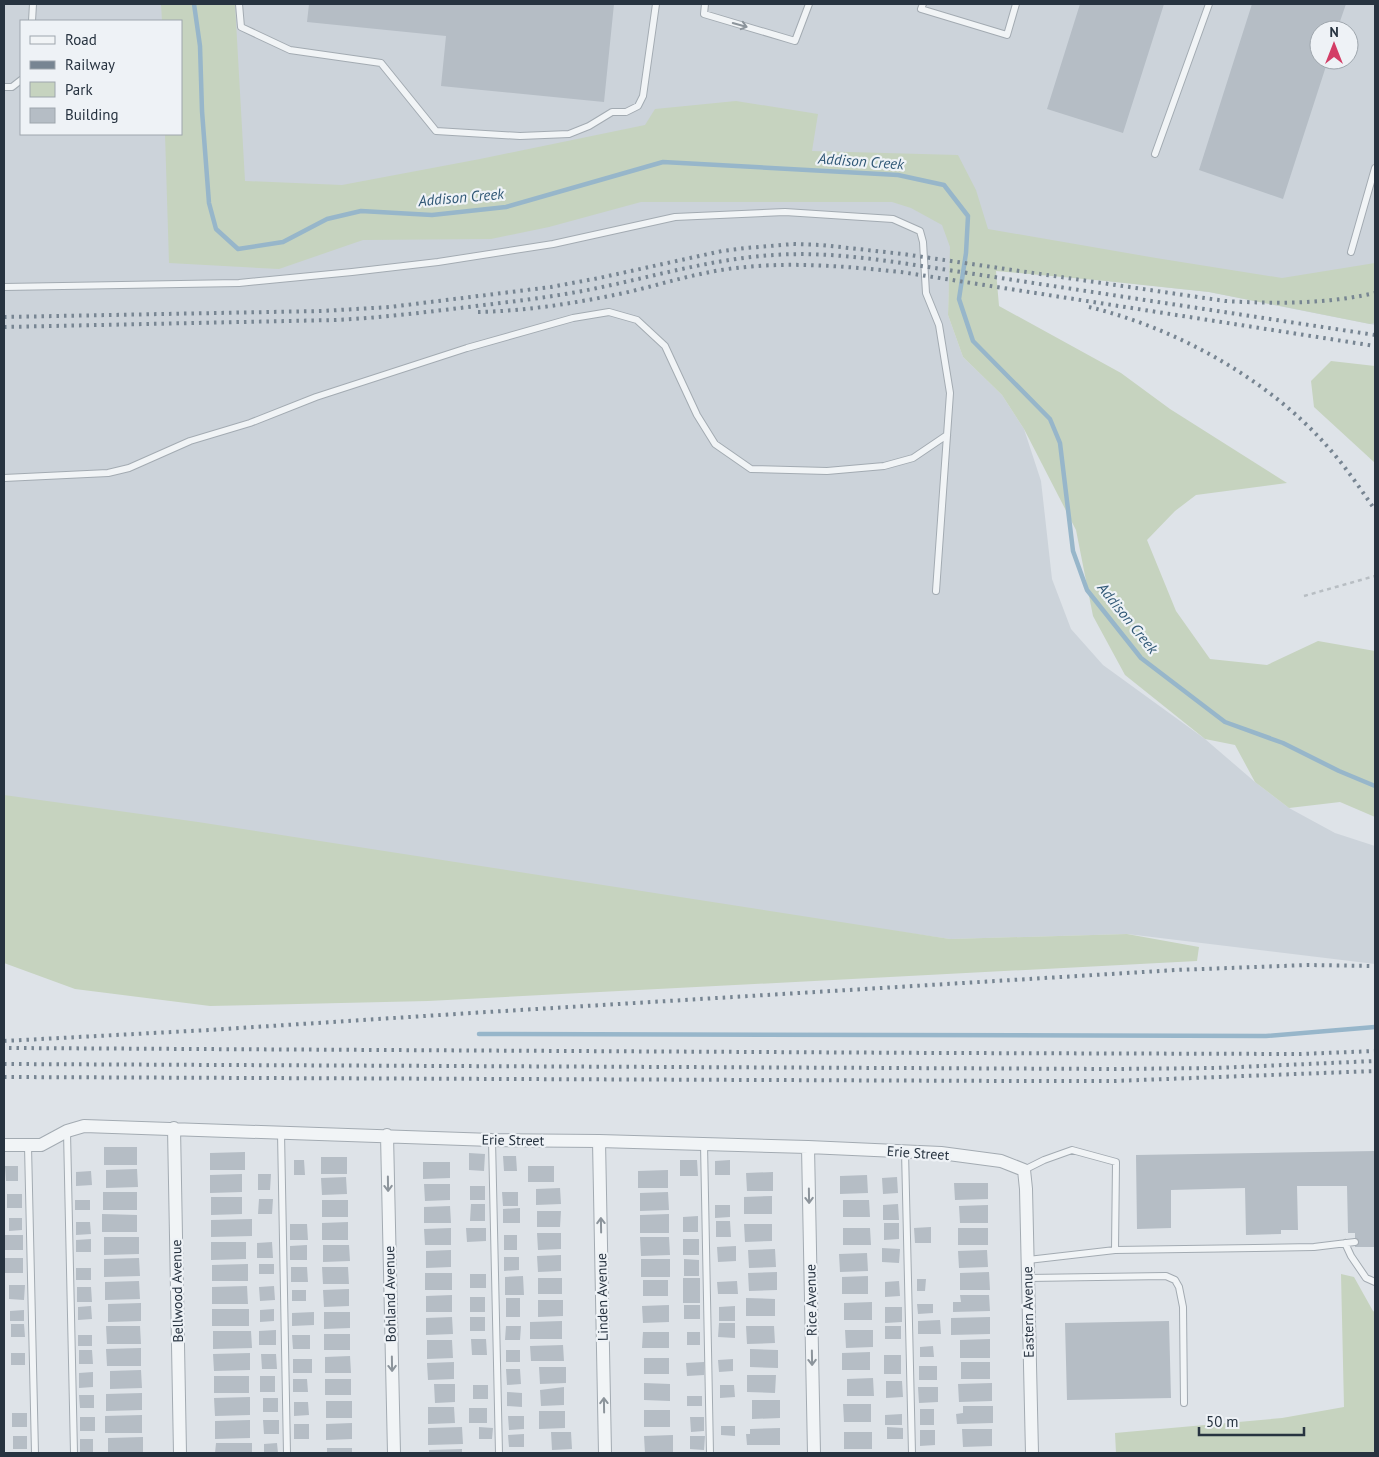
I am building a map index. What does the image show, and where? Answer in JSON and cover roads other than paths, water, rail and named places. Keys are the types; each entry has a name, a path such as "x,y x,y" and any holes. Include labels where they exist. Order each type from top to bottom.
{"street":[{"name":"Erie Street","path":"4,1145 41,1145 67,1130 84,1126 174,1128 492,1140 808,1147 941,1153 1001,1161 1024,1170"},
{"name":"Bellwood Avenue","path":"174,1128 180,1453"},
{"name":"Bohland Avenue","path":"387,1135 394,1453"},
{"name":"Linden Avenue","path":"599,1141 605,1453"},
{"name":"Rice Avenue","path":"808,1147 814,1453"},
{"name":"Eastern Avenue","path":"1024,1170 1032,1453"}],"lane":[{"path":"32,20 33,4"},
{"path":"239,4 241,26 290,50 381,63 436,131 520,136 569,134 589,126 612,112 626,112 638,106 643,96 656,4"},
{"path":"705,4 704,14 795,41 809,4"},
{"path":"923,4 921,9 1007,35 1016,4"},
{"path":"1155,154 1209,4"},
{"path":"4,87 12,87 20,81"},
{"path":"1351,252 1375,168"},
{"path":"4,288 239,283 342,273 438,262 553,244 675,217 785,212 894,219 920,231 923,242 926,293 939,325 950,393 936,591"},
{"path":"4,478 108,473 129,468 190,442 250,423 316,397 467,348 573,318 609,312 637,320 665,346 697,415 715,444 751,469 827,471 884,466 913,458 947,435"},
{"path":"67,1130 74,1453"},
{"path":"280,1133 287,1453"},
{"path":"492,1140 499,1453"},
{"path":"704,1144 710,1453"},
{"path":"28,1146 35,1453"},
{"path":"1024,1170 1044,1160 1072,1150 1116,1162 1115,1250"},
{"path":"905,1152 912,1453"},
{"path":"1027,1260 1115,1250 1314,1247 1355,1242"},
{"path":"1345,1243 1351,1256 1366,1278 1375,1282"},
{"path":"1028,1278 1166,1276 1175,1280 1179,1286 1183,1306 1184,1403"}],"waterway":[{"name":"Addison Creek","path":"194,4 200,46 202,111 209,203 216,229 238,249 283,242 327,219 361,211 432,215 506,207 663,162 898,175 944,185 968,216 966,253 959,299 973,341 1050,419 1060,443 1073,551 1087,590 1141,658 1225,722 1283,743 1339,771 1375,786"},
{"path":"479,1034 1266,1036 1375,1027"}],"railway":[{"path":"4,317 322,311 390,307 551,287 722,251 793,244 822,245 903,254 1225,301 1301,302 1357,297 1375,293"},
{"path":"4,327 336,320 382,317 533,299 749,257 806,254 902,263 1375,335"},
{"path":"478,312 533,308 588,300 728,269 771,265 814,265 901,272 1375,346"},
{"path":"1089,307 1155,328 1218,359 1249,378 1277,399 1327,446 1375,510"},
{"path":"4,1041 1176,970 1308,965 1375,966"},
{"path":"9,1048 1300,1054 1375,1051"},
{"path":"4,1064 1114,1069 1216,1068 1375,1061"},
{"path":"4,1077 1114,1081 1375,1071"}]}
